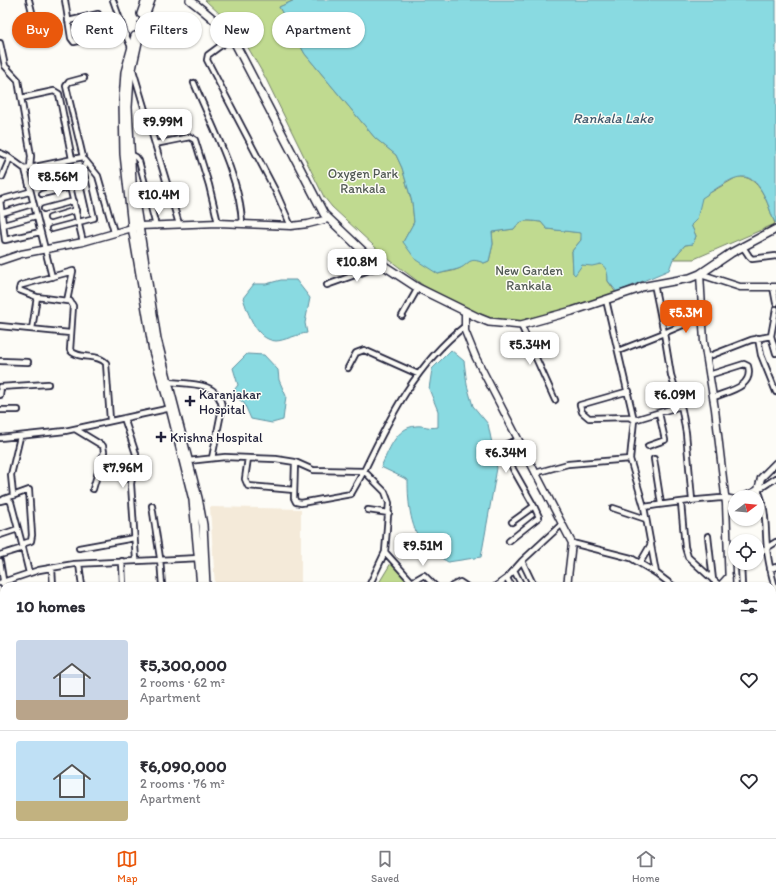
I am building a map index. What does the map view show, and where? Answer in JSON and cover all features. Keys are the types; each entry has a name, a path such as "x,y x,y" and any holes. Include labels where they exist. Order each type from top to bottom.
{"main road":[{"path":"146,0 131,47 125,72 123,101 124,154 152,346 187,450 187,462"},
{"path":"151,0 142,24 132,67 128,107 135,227 157,339 173,408 198,498 202,558 205,582"},
{"path":"190,0 210,15"},
{"path":"236,48 304,179 328,219 366,254 418,288 465,312 489,322 521,325 606,300 638,289 641,286 690,278 700,274 743,247 776,230"},
{"path":"200,582 202,558"}],"street":[{"path":"29,0 32,12"},
{"path":"64,0 71,38"},
{"path":"113,0 131,47"},
{"path":"0,42 5,66 18,80 31,156 30,168"},
{"path":"217,48 208,54 207,60 276,192 291,226"},
{"path":"132,67 179,224"},
{"path":"84,78 69,82 66,86 83,157 98,176 114,232"},
{"path":"194,83 227,163 241,203 242,224"},
{"path":"21,98 54,91 60,94 72,159"},
{"path":"155,144 190,138 195,140 209,185 218,223"},
{"path":"0,153 10,158 25,170 32,204 52,277"},
{"path":"130,154 136,157 138,161 156,226"},
{"path":"25,170 83,157"},
{"path":"2,177 10,158"},
{"path":"64,161 83,242"},
{"path":"52,229 79,221 92,219 94,216 83,169 86,162"},
{"path":"42,194 71,187"},
{"path":"29,192 0,200 5,224 5,240 40,232"},
{"path":"44,209 74,201"},
{"path":"2,213 32,204"},
{"path":"50,218 76,210"},
{"path":"5,224 36,216"},
{"path":"0,261 21,254 83,242 135,227 218,223 291,226 328,219"},
{"path":"743,247 748,256 752,258 776,256"},
{"path":"327,285 383,265"},
{"path":"67,300 73,270 19,288 19,291 37,297 70,301 73,306 69,346 71,352 101,359 106,363 110,420"},
{"path":"728,561 726,498 714,396 709,375 702,317 700,274 740,287 775,287 776,303"},
{"path":"654,284 671,375 681,406 686,433 692,500"},
{"path":"402,316 418,288"},
{"path":"32,329 37,297"},
{"path":"606,300 634,420 630,459 644,507 656,573"},
{"path":"776,309 771,336 776,353"},
{"path":"465,312 465,330 476,358 572,544 567,582"},
{"path":"618,351 702,317"},
{"path":"521,325 555,400"},
{"path":"0,326 70,333"},
{"path":"295,462 294,490 296,502 301,503 331,496 352,494 390,416 418,374 444,345 465,326"},
{"path":"707,356 758,338 771,336"},
{"path":"758,338 762,355 776,392"},
{"path":"348,368 356,353 359,350 364,350 418,374"},
{"path":"0,361 28,362"},
{"path":"709,375 744,364 748,366 750,371 750,375 743,385 714,396"},
{"path":"168,382 206,386 214,392 221,402 212,458"},
{"path":"0,395 0,387 48,384"},
{"path":"628,392 580,405 582,412 589,418 629,417 634,420 681,406"},
{"path":"0,438 20,437 75,429 110,420 173,408"},
{"path":"0,410 18,410"},
{"path":"648,446 665,440 658,413"},
{"path":"124,418 136,454 131,484 136,560"},
{"path":"75,429 103,446 104,452 93,488"},
{"path":"13,495 11,476 20,437"},
{"path":"509,541 539,517 513,469 505,448 507,444 518,440"},
{"path":"187,462 212,458 276,459 295,462 313,470 364,472 385,492 389,503 390,512 385,552 371,582"},
{"path":"248,458 245,479 248,486 294,490"},
{"path":"535,473 568,464 630,459"},
{"path":"654,459 661,504"},
{"path":"758,490 761,478 776,463"},
{"path":"758,490 776,478"},
{"path":"0,555 23,546 32,538 29,490 2,500"},
{"path":"644,507 681,503 692,500 726,498"},
{"path":"2,500 11,502 29,573"},
{"path":"681,503 688,557 715,582"},
{"path":"152,506 160,558 162,582"},
{"path":"512,522 534,506"},
{"path":"764,507 766,518 766,548 774,582"},
{"path":"613,508 646,519"},
{"path":"368,510 390,512"},
{"path":"502,582 562,524"},
{"path":"0,535 18,529"},
{"path":"708,536 713,580"},
{"path":"79,548 134,538"},
{"path":"766,548 776,542"},
{"path":"572,544 631,558 656,573 667,582"},
{"path":"640,563 651,544"},
{"path":"385,552 412,582 424,575 431,582"},
{"path":"8,582 29,573 79,564 160,558 202,558"},
{"path":"0,561 3,582"},
{"path":"122,561 123,582"},
{"path":"522,561 532,582"},
{"path":"79,564 81,582"},
{"path":"770,569 776,567"},
{"path":"52,568 54,582"},
{"path":"514,570 520,582"},
{"path":"729,570 729,582"},
{"path":"741,570 742,582"},
{"path":"724,582 729,576"},
{"path":"507,578 509,582"}],"shaded area":[{"path":"210,507 301,509 301,582 215,582"}],"green space":[{"path":"205,0 295,0 279,7 282,12 272,12 272,48 302,48 305,54 375,138 396,155 402,168 412,202 414,222 403,242 438,274 456,270 475,260 484,263 489,261 493,244 492,232 514,229 519,223 526,221 541,222 547,229 582,233 581,240 572,251 573,273 582,265 601,264 605,266 608,274 608,281 618,296 521,325 489,322 424,286 387,258 332,207 324,197 265,77 248,48 264,48 264,12 218,12"},
{"path":"737,177 745,177 758,186 766,200 775,224 694,259 673,259 685,245 693,244 696,236 691,225 701,198"},
{"path":"391,563 412,582 379,582"}],"water":[{"name":"Rankala Lake","path":"295,0 776,0 776,223 762,192 755,183 748,178 740,177 732,179 702,198 697,219 691,225 696,236 693,244 685,245 673,259 669,270 617,292 608,281 607,271 601,264 592,266 582,265 575,275 573,273 572,251 581,240 581,233 547,229 541,222 533,221 519,223 514,229 492,232 493,244 489,261 484,263 474,260 458,269 438,274 416,260 403,242 414,222 412,202 402,168 396,155 375,138 305,54 302,48 365,48 365,12 282,12 279,7"},
{"path":"281,280 296,280 310,298 305,323 307,333 276,341 263,336 258,331 250,318 243,298 254,284 266,284"},
{"path":"451,350 464,361 467,385 473,406 488,424 497,468 481,557 448,562 427,549 417,534 411,516 408,480 381,467 394,441 403,431 409,427 416,426 432,428 438,427 438,411 429,389 432,369"},
{"path":"247,354 264,355 278,370 279,380 286,396 283,420 272,423 251,419 244,403 231,394 238,385 233,368"}],"place":[{"name":"Karanjakar Hospital","path":"190,401"},
{"name":"Krishna Hospital","path":"161,437"}],"park label":[{"name":"Oxygen Park Rankala","path":"363,180"},
{"name":"New Garden Rankala","path":"529,278"}]}
